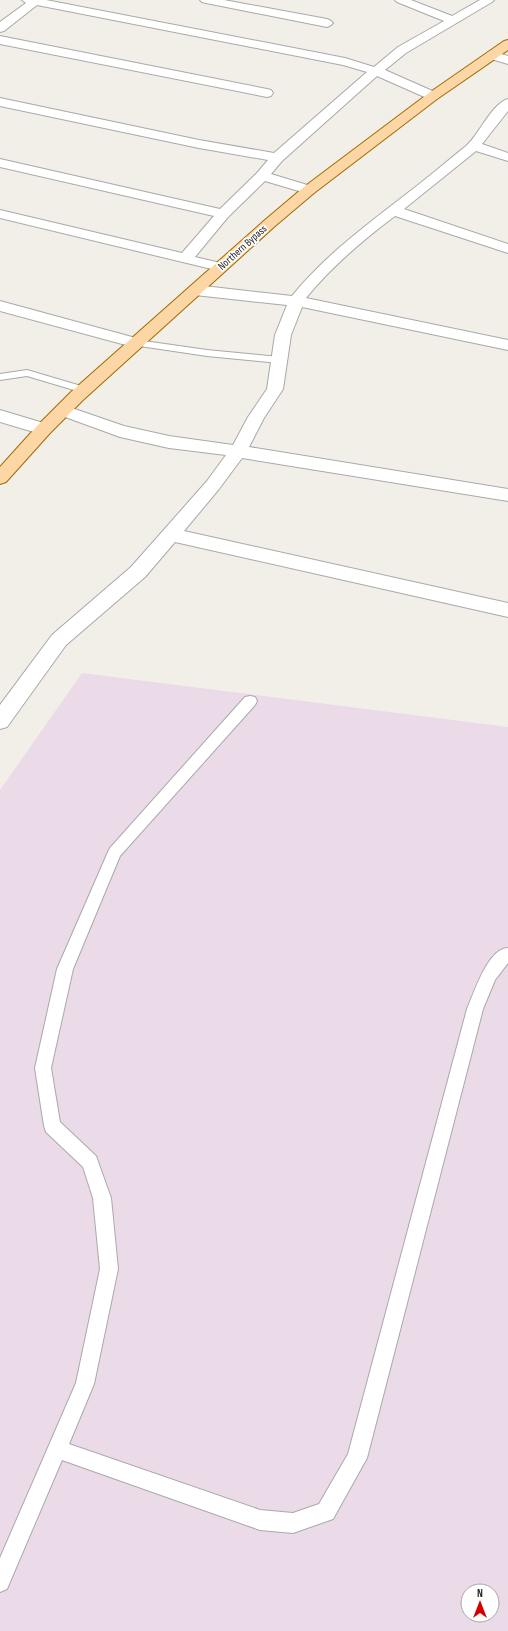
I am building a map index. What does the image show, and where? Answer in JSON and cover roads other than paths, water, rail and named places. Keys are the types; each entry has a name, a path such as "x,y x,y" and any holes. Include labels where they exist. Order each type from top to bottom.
{"main road":[{"name":"Northern Bypass","path":"0,478 44,429 84,390 220,267 309,190 433,96 508,44"}],"street":[{"path":"0,28 34,0 345,62 376,71 433,96"},
{"path":"206,0 327,23"},
{"path":"401,0 452,20"},
{"path":"185,259 223,214 262,176 277,158 376,71 402,50 488,0"},
{"path":"0,40 268,93"},
{"path":"492,55 508,60"},
{"path":"0,102 199,144 277,158"},
{"path":"0,721 59,640 138,572 213,486 238,451 256,417 275,388 283,335 296,301 312,281 362,234 415,194 474,146 508,103"},
{"path":"474,146 508,157"},
{"path":"0,164 223,214"},
{"path":"262,176 309,190"},
{"path":"393,210 508,249"},
{"path":"0,214 220,267"},
{"path":"195,290 296,301 508,344"},
{"path":"0,306 137,343"},
{"path":"63,410 120,431 169,442 238,451 508,495"},
{"path":"0,416 44,429"},
{"path":"170,534 452,596 508,610"}],"lane":[{"path":"137,343 207,353 279,360"},
{"path":"0,377 27,373 84,390"},
{"path":"0,1582 85,1384 109,1269 102,1198 90,1162 52,1126 43,1068 65,969 115,852 250,701"},
{"path":"57,1449 260,1520 293,1523 326,1512 357,1458 475,1009 489,975 505,955 508,955"}]}
